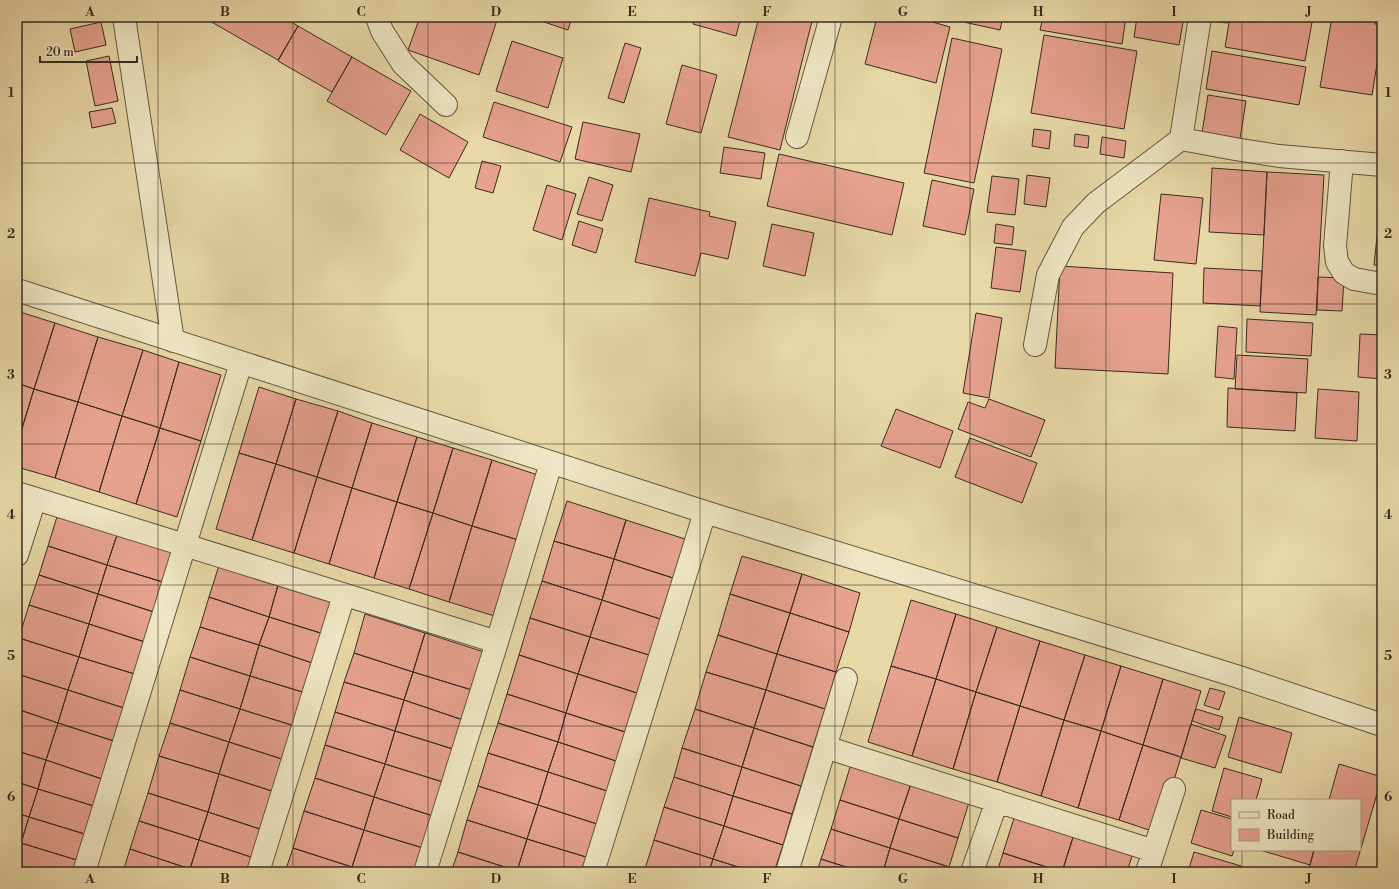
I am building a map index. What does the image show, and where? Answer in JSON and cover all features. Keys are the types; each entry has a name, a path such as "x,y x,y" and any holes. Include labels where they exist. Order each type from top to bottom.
{"street":[{"path":"124,17 173,341"},
{"path":"377,17 382,31 403,64 446,105"},
{"path":"797,137 831,17"},
{"path":"1035,345 1048,275 1074,227 1096,203 1181,139 1200,17"},
{"path":"1181,139 1235,150 1272,155 1382,165"},
{"path":"1342,161 1335,246 1337,262 1344,273 1354,279 1382,284"},
{"path":"17,290 705,512 1239,676 1382,725"},
{"path":"84,872 241,362"},
{"path":"425,872 551,463"},
{"path":"17,555 26,496 497,642"},
{"path":"593,872 705,512"},
{"path":"258,872 344,595"},
{"path":"787,872 846,679"},
{"path":"825,747 1154,851"},
{"path":"1147,872 1174,788"},
{"path":"972,872 996,801"}],"building":[{"path":"210,17 283,17 298,26 278,60 208,20"},
{"path":"420,17 498,17 479,75 408,50"},
{"path":"529,17 572,17 568,30"},
{"path":"670,17 691,17 690,21"},
{"path":"695,17 741,17 736,36 693,24"},
{"path":"759,17 813,17 780,150 728,137"},
{"path":"877,17 915,17 950,27 936,83 865,64"},
{"path":"941,17 1003,17 1000,30"},
{"path":"1043,17 1126,17 1122,44 1040,30"},
{"path":"1137,17 1184,17 1179,45 1134,37"},
{"path":"1205,17 1228,17 1227,23 1205,20"},
{"path":"1230,17 1313,17 1305,61 1225,47"},
{"path":"1332,17 1376,17 1375,24 1382,25 1372,95 1320,87"},
{"path":"101,22 106,45 75,52 70,29"},
{"path":"298,26 352,57 332,92 278,61"},
{"path":"1044,35 1137,51 1124,129 1031,113"},
{"path":"952,38 1002,49 974,183 924,173"},
{"path":"512,41 563,58 548,108 496,91"},
{"path":"625,43 641,48 624,103 608,98"},
{"path":"1212,51 1306,67 1299,105 1206,89"},
{"path":"109,56 118,101 95,106 86,61"},
{"path":"352,57 411,91 386,135 327,101"},
{"path":"682,65 717,75 701,133 666,124"},
{"path":"1208,95 1246,101 1240,139 1202,133"},
{"path":"494,102 572,127 560,162 483,137"},
{"path":"112,108 116,123 92,128 89,112"},
{"path":"420,114 468,142 449,178 400,150"},
{"path":"583,122 640,134 631,172 575,159"},
{"path":"1034,129 1051,131 1049,149 1032,146"},
{"path":"1075,134 1089,136 1088,148 1074,146"},
{"path":"1102,137 1126,141 1124,158 1100,154"},
{"path":"724,147 765,153 761,179 720,173"},
{"path":"779,154 904,183 892,235 767,206"},
{"path":"482,161 501,166 493,193 475,188"},
{"path":"1212,168 1267,172 1264,235 1209,232"},
{"path":"1267,172 1324,175 1316,315 1260,312"},
{"path":"1027,175 1050,178 1046,207 1024,204"},
{"path":"992,176 1019,179 1015,215 987,212"},
{"path":"589,177 613,185 602,221 577,214"},
{"path":"932,180 974,189 965,235 923,226"},
{"path":"547,185 576,194 562,240 533,230"},
{"path":"1382,190 1382,266 1374,265"},
{"path":"1161,194 1203,198 1196,264 1154,260"},
{"path":"649,198 710,212 709,216 736,222 728,259 701,253 695,276 635,262"},
{"path":"579,221 603,229 596,253 572,245"},
{"path":"772,224 814,233 805,276 763,266"},
{"path":"996,224 1014,227 1012,245 994,243"},
{"path":"996,247 1026,251 1020,292 991,288"},
{"path":"1060,266 1173,273 1168,374 1055,368"},
{"path":"1204,268 1262,271 1260,306 1203,303"},
{"path":"1318,277 1344,278 1342,311 1317,310"},
{"path":"17,311 55,323 34,389 17,383"},
{"path":"976,313 1002,318 989,398 963,393"},
{"path":"1247,319 1313,323 1311,356 1246,352"},
{"path":"55,323 98,337 78,402 34,389"},
{"path":"1218,326 1237,328 1234,379 1215,377"},
{"path":"1360,334 1382,335 1382,379 1358,377"},
{"path":"98,337 143,350 122,416 78,402"},
{"path":"143,350 179,362 160,428 122,416"},
{"path":"1237,355 1308,359 1306,393 1235,389"},
{"path":"179,362 221,375 201,441 160,428"},
{"path":"17,383 34,389 17,445"},
{"path":"259,387 296,399 276,464 239,453"},
{"path":"1228,388 1297,393 1295,431 1227,427"},
{"path":"34,389 78,402 55,478 17,467 17,445"},
{"path":"1318,389 1359,392 1357,441 1315,438"},
{"path":"296,399 338,411 317,477 276,464"},
{"path":"989,399 1045,420 1031,457 958,429 968,402 985,408"},
{"path":"78,402 122,416 99,492 55,478"},
{"path":"896,409 953,431 940,468 881,446"},
{"path":"338,411 372,423 352,488 317,477"},
{"path":"122,416 160,428 136,504 99,492"},
{"path":"372,423 417,437 397,502 352,488"},
{"path":"160,428 201,441 177,517 136,504"},
{"path":"417,437 453,448 433,513 397,502"},
{"path":"970,438 1037,463 1022,503 955,477"},
{"path":"453,448 492,460 472,526 433,513"},
{"path":"239,453 276,464 252,540 216,529"},
{"path":"492,460 544,477 525,542 472,526"},
{"path":"276,464 317,477 294,553 252,540"},
{"path":"317,477 352,488 329,564 294,553"},
{"path":"352,488 397,502 374,578 329,564"},
{"path":"567,501 626,520 614,559 554,541"},
{"path":"397,502 433,513 409,589 374,578"},
{"path":"60,507 120,526 107,565 48,546"},
{"path":"433,513 472,526 449,602 409,589"},
{"path":"626,520 685,539 673,578 614,559"},
{"path":"120,526 178,545 166,583 107,565"},
{"path":"472,526 525,542 501,618 449,602"},
{"path":"554,541 614,559 602,600 542,581"},
{"path":"48,546 107,565 98,594 39,575"},
{"path":"742,556 802,574 790,613 730,594"},
{"path":"221,559 280,578 269,617 209,597"},
{"path":"614,559 673,578 660,619 602,600"},
{"path":"107,565 166,583 157,613 98,594"},
{"path":"802,574 860,593 849,632 790,613"},
{"path":"39,575 98,594 89,624 29,605"},
{"path":"280,578 339,597 327,635 269,617"},
{"path":"542,581 602,600 590,637 530,618"},
{"path":"98,594 157,613 148,643 89,624"},
{"path":"730,594 790,613 777,654 718,635"},
{"path":"209,597 269,617 259,645 200,627"},
{"path":"602,600 660,619 649,655 590,637"},
{"path":"911,600 956,614 936,679 891,666"},
{"path":"29,605 89,624 79,657 19,638"},
{"path":"790,613 849,632 836,672 777,654"},
{"path":"365,614 425,633 413,672 354,653"},
{"path":"956,614 997,627 976,692 936,679"},
{"path":"269,617 327,635 318,665 259,645"},
{"path":"530,618 590,637 578,674 519,655"},
{"path":"89,624 148,643 138,675 79,657"},
{"path":"200,627 259,645 250,676 190,657"},
{"path":"997,627 1040,641 1020,706 976,692"},
{"path":"425,633 484,652 472,690 413,672"},
{"path":"718,635 777,654 766,690 706,672"},
{"path":"590,637 649,655 637,693 578,674"},
{"path":"19,638 79,657 68,690 17,674 17,645"},
{"path":"1040,641 1085,655 1064,720 1020,706"},
{"path":"259,645 318,665 309,694 250,676"},
{"path":"354,653 413,672 404,700 344,682"},
{"path":"777,654 836,672 825,709 766,690"},
{"path":"519,655 578,674 566,713 507,694"},
{"path":"1085,655 1121,666 1101,731 1064,720"},
{"path":"79,657 138,675 127,709 68,690"},
{"path":"190,657 250,676 240,709 180,690"},
{"path":"891,666 936,679 912,756 868,742"},
{"path":"1121,666 1163,679 1143,745 1101,731"},
{"path":"413,672 472,690 463,720 404,700"},
{"path":"706,672 766,690 754,728 695,709"},
{"path":"17,674 68,690 58,723 17,709"},
{"path":"578,674 637,693 625,732 566,713"},
{"path":"250,676 309,694 298,727 240,709"},
{"path":"936,679 976,692 953,769 912,756"},
{"path":"1163,679 1201,691 1181,757 1143,745"},
{"path":"344,682 404,700 395,731 335,712"},
{"path":"1210,688 1225,692 1219,710 1204,705"},
{"path":"68,690 127,709 117,742 58,723"},
{"path":"180,690 240,709 229,742 170,723"},
{"path":"766,690 825,709 813,747 754,728"},
{"path":"976,692 1020,706 997,782 953,769"},
{"path":"507,694 566,713 558,742 498,723"},
{"path":"404,700 463,720 453,749 395,731"},
{"path":"1020,706 1064,720 1041,796 997,782"},
{"path":"17,709 58,723 46,760 17,751"},
{"path":"240,709 298,727 288,761 229,742"},
{"path":"695,709 754,728 742,767 682,748"},
{"path":"1196,709 1223,717 1219,730 1192,721"},
{"path":"335,712 395,731 385,764 325,745"},
{"path":"566,713 625,732 616,761 558,742"},
{"path":"1239,717 1292,733 1281,773 1228,757"},
{"path":"1064,720 1101,731 1078,808 1041,796"},
{"path":"58,723 117,742 105,780 46,760"},
{"path":"170,723 229,742 219,774 159,756"},
{"path":"498,723 558,742 548,772 488,753"},
{"path":"1191,724 1226,736 1215,768 1181,758"},
{"path":"754,728 813,747 801,786 742,767"},
{"path":"395,731 453,749 443,782 385,764"},
{"path":"1101,731 1143,745 1119,820 1078,808"},
{"path":"229,742 288,761 278,793 219,774"},
{"path":"558,742 616,761 607,791 548,772"},
{"path":"325,745 385,764 374,797 315,778"},
{"path":"1143,745 1181,757 1158,833 1119,820"},
{"path":"682,748 742,767 733,796 674,777"},
{"path":"17,751 46,760 38,789 17,782"},
{"path":"488,753 548,772 538,805 478,786"},
{"path":"159,756 219,774 208,812 148,793"},
{"path":"46,760 105,780 97,807 38,789"},
{"path":"852,761 912,781 899,819 840,800"},
{"path":"385,764 443,782 433,816 374,797"},
{"path":"1339,764 1382,777 1361,848 1361,799 1329,799"},
{"path":"742,767 801,786 792,814 733,796"},
{"path":"1224,768 1262,779 1256,799 1231,799 1231,817 1212,811"},
{"path":"548,772 607,791 597,824 538,805"},
{"path":"219,774 278,793 266,831 208,812"},
{"path":"674,777 733,796 724,826 664,807"},
{"path":"315,778 374,797 364,830 304,811"},
{"path":"912,781 970,799 958,838 899,819"},
{"path":"17,782 38,789 29,817 17,813"},
{"path":"478,786 538,805 527,839 467,820"},
{"path":"38,789 97,807 88,835 29,817"},
{"path":"148,793 208,812 199,840 139,821"},
{"path":"733,796 792,814 783,845 724,826"},
{"path":"374,797 433,816 423,848 364,830"},
{"path":"840,800 899,819 890,848 831,829"},
{"path":"538,805 597,824 586,857 527,839"},
{"path":"664,807 724,826 713,859 654,840"},
{"path":"1201,810 1231,819 1231,851 1234,851 1232,856 1191,843"},
{"path":"304,811 364,830 352,867 293,848"},
{"path":"208,812 266,831 257,859 199,840"},
{"path":"17,813 29,817 21,843 17,842"},
{"path":"1015,815 1074,834 1062,872 1003,853"},
{"path":"29,817 88,835 80,861 21,843"},
{"path":"899,819 958,838 949,867 890,848"},
{"path":"467,820 527,839 517,871 458,852"},
{"path":"139,821 199,840 190,869 130,849"},
{"path":"724,826 783,845 774,872 754,872 713,859"},
{"path":"831,829 890,848 883,872 862,872 821,859"},
{"path":"364,830 423,848 415,872 367,872 352,867"},
{"path":"1074,834 1133,853 1127,872 1062,872"},
{"path":"527,839 586,857 581,872 517,871"},
{"path":"199,840 257,859 253,872 201,872 190,869"},
{"path":"654,840 713,859 709,872 644,872"},
{"path":"21,843 80,861 76,872 17,872 17,856"},
{"path":"293,848 352,867 351,872 285,872"},
{"path":"890,848 949,867 948,872 883,872"},
{"path":"130,849 190,869 189,872 123,872"},
{"path":"1263,851 1314,851 1310,865"},
{"path":"1314,851 1360,851 1354,872 1308,872"},
{"path":"458,852 517,871 517,872 451,872"},
{"path":"1194,852 1241,866 1239,872 1188,872"},
{"path":"1003,853 1062,872 997,872"},
{"path":"713,859 754,872 709,872"},
{"path":"821,859 862,872 817,872"}]}
